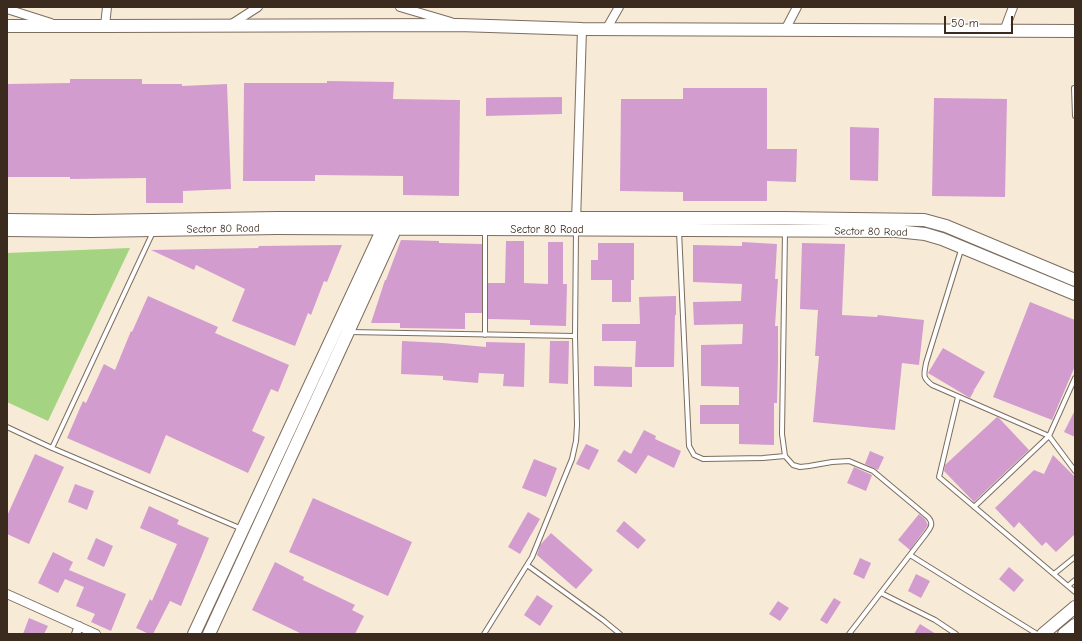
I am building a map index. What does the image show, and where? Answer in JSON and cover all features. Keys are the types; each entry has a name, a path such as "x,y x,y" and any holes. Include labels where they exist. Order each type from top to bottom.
{"street":[{"path":"105,26 107,7"},
{"path":"229,26 258,7"},
{"path":"400,7 459,25"},
{"path":"607,28 619,7"},
{"path":"785,30 797,7"},
{"path":"1004,31 1013,7"},
{"path":"7,10 59,26"},
{"path":"7,26 459,25 582,29 1075,31"},
{"path":"576,224 582,29"},
{"name":"Sector 80 Road","path":"392,224 485,229 576,224 784,218 924,220 946,226 1075,280"},
{"name":"Sector 80 Road","path":"7,220 91,221 156,225 277,228 392,224 576,224 679,231 896,231 924,234 942,239 1075,294"},
{"path":"210,634 348,332 392,224"},
{"path":"194,634 243,529 392,224"},
{"name":"Sector 80 Road","path":"7,230 91,231 156,225"},
{"path":"7,594 78,630 96,634"},
{"path":"1043,634 1075,607"},
{"path":"1064,634 1075,625"}],"lane":[{"path":"1074,88 1075,116"},
{"path":"784,218 782,434 785,456 794,465 800,467 849,461 874,471 931,521 931,527 849,634"},
{"path":"484,634 532,557 572,459 576,441 577,425 575,336 576,224"},
{"path":"52,448 156,225"},
{"path":"485,229 485,334"},
{"path":"679,231 689,446 694,455 703,458 763,458 785,456"},
{"path":"962,247 926,363 924,375 926,380 932,385 958,397 1049,436 1075,471"},
{"path":"348,332 575,336"},
{"path":"974,507 1049,436 1075,378"},
{"path":"958,397 940,477 1075,592"},
{"path":"7,427 52,448 243,529"},
{"path":"910,555 1037,634"},
{"path":"1054,574 1075,557"},
{"path":"527,564 620,634"},
{"path":"1068,586 1075,580"},
{"path":"881,593 935,620 956,634"}],"green space":[{"path":"130,248 48,421 7,402 7,253"}],"building":[{"path":"70,79 142,79 142,84 182,84 182,86 227,84 231,189 183,191 183,203 146,203 146,178 70,179 70,177 7,177 7,84 70,83"},
{"path":"327,81 394,82 393,99 460,100 459,196 403,195 403,176 315,175 315,181 243,181 244,83 327,83"},
{"path":"683,88 767,88 767,149 797,149 796,182 767,181 767,201 683,201 683,192 620,191 621,99 683,99"},
{"path":"562,97 562,114 486,116 486,98"},
{"path":"934,98 1007,99 1005,197 932,196"},
{"path":"850,127 879,128 878,181 850,180"},
{"path":"401,240 482,244 482,313 465,313 465,329 400,328 400,323 371,323 385,280"},
{"path":"506,241 524,241 524,283 548,284 548,242 563,242 563,284 567,284 566,326 530,325 530,320 488,319 488,283 505,283"},
{"path":"742,242 777,244 775,279 778,279 775,326 778,326 778,363 777,403 774,403 774,445 739,444 739,424 700,424 700,405 739,405 739,387 701,386 701,345 742,344 743,324 694,325 693,302 741,301 742,284 693,282 693,245 742,246"},
{"path":"598,243 634,243 634,280 631,280 631,302 612,302 612,280 591,280 591,260 598,260"},
{"path":"802,243 845,244 842,315 877,317 878,315 924,320 919,365 902,363 895,430 813,422 819,356 815,356 818,310 800,309"},
{"path":"342,245 327,282 324,281 311,315 308,313 295,346 232,321 245,289 196,265 194,270 151,250 258,248 259,246"},
{"path":"148,296 218,327 215,333 289,365 278,392 271,389 252,431 265,437 248,473 166,435 150,474 67,438 83,401 86,403 104,364 115,370 131,331 132,332"},
{"path":"676,296 674,367 635,367 636,341 602,341 602,324 640,324 639,297"},
{"path":"1030,302 1075,320 1075,366 1052,420 993,397"},
{"path":"402,341 486,347 486,342 525,343 524,387 503,386 504,374 479,373 478,383 443,380 443,376 401,374"},
{"path":"550,341 569,341 568,384 549,383"},
{"path":"943,348 985,372 974,390 973,389 974,391 970,398 928,373"},
{"path":"594,366 632,367 632,387 594,386"},
{"path":"1075,410 1075,437 1064,432"},
{"path":"997,417 1029,450 974,502 944,471 945,465"},
{"path":"644,430 656,436 655,439 681,451 674,468 648,455 636,474 617,461 624,450 631,454"},
{"path":"586,444 599,450 589,470 576,464"},
{"path":"870,451 884,457 878,470 865,464"},
{"path":"35,454 64,467 29,544 7,534 7,516"},
{"path":"1053,455 1075,477 1075,534 1056,552 1046,542 1042,546 1019,522 1014,528 995,508 1034,470 1044,474"},
{"path":"534,459 557,468 546,497 522,488"},
{"path":"854,467 872,475 866,491 847,483"},
{"path":"75,484 94,491 87,510 68,502"},
{"path":"313,498 412,542 388,596 289,552"},
{"path":"149,506 179,520 177,524 209,538 181,606 170,601 153,634 149,634 136,628 150,599 152,601 177,544 140,528"},
{"path":"528,512 540,519 520,554 508,547"},
{"path":"919,514 925,519 928,525 910,550 898,540"},
{"path":"624,521 646,540 638,549 616,531"},
{"path":"551,533 593,570 576,589 537,555 540,545"},
{"path":"96,538 113,546 104,567 87,559"},
{"path":"53,552 73,562 69,570 126,594 111,631 91,622 95,614 76,606 84,587 65,579 58,593 38,583"},
{"path":"860,558 871,563 864,579 853,574"},
{"path":"275,562 304,577 303,580 355,605 352,610 364,616 355,634 302,634 252,610"},
{"path":"1009,567 1024,580 1014,592 999,579"},
{"path":"916,574 930,581 921,598 908,591"},
{"path":"537,595 553,606 540,626 524,615"},
{"path":"834,598 841,602 827,624 820,620"},
{"path":"778,601 789,608 780,621 769,614"},
{"path":"29,618 48,626 44,634 23,634"},
{"path":"920,624 936,634 914,634"}]}
